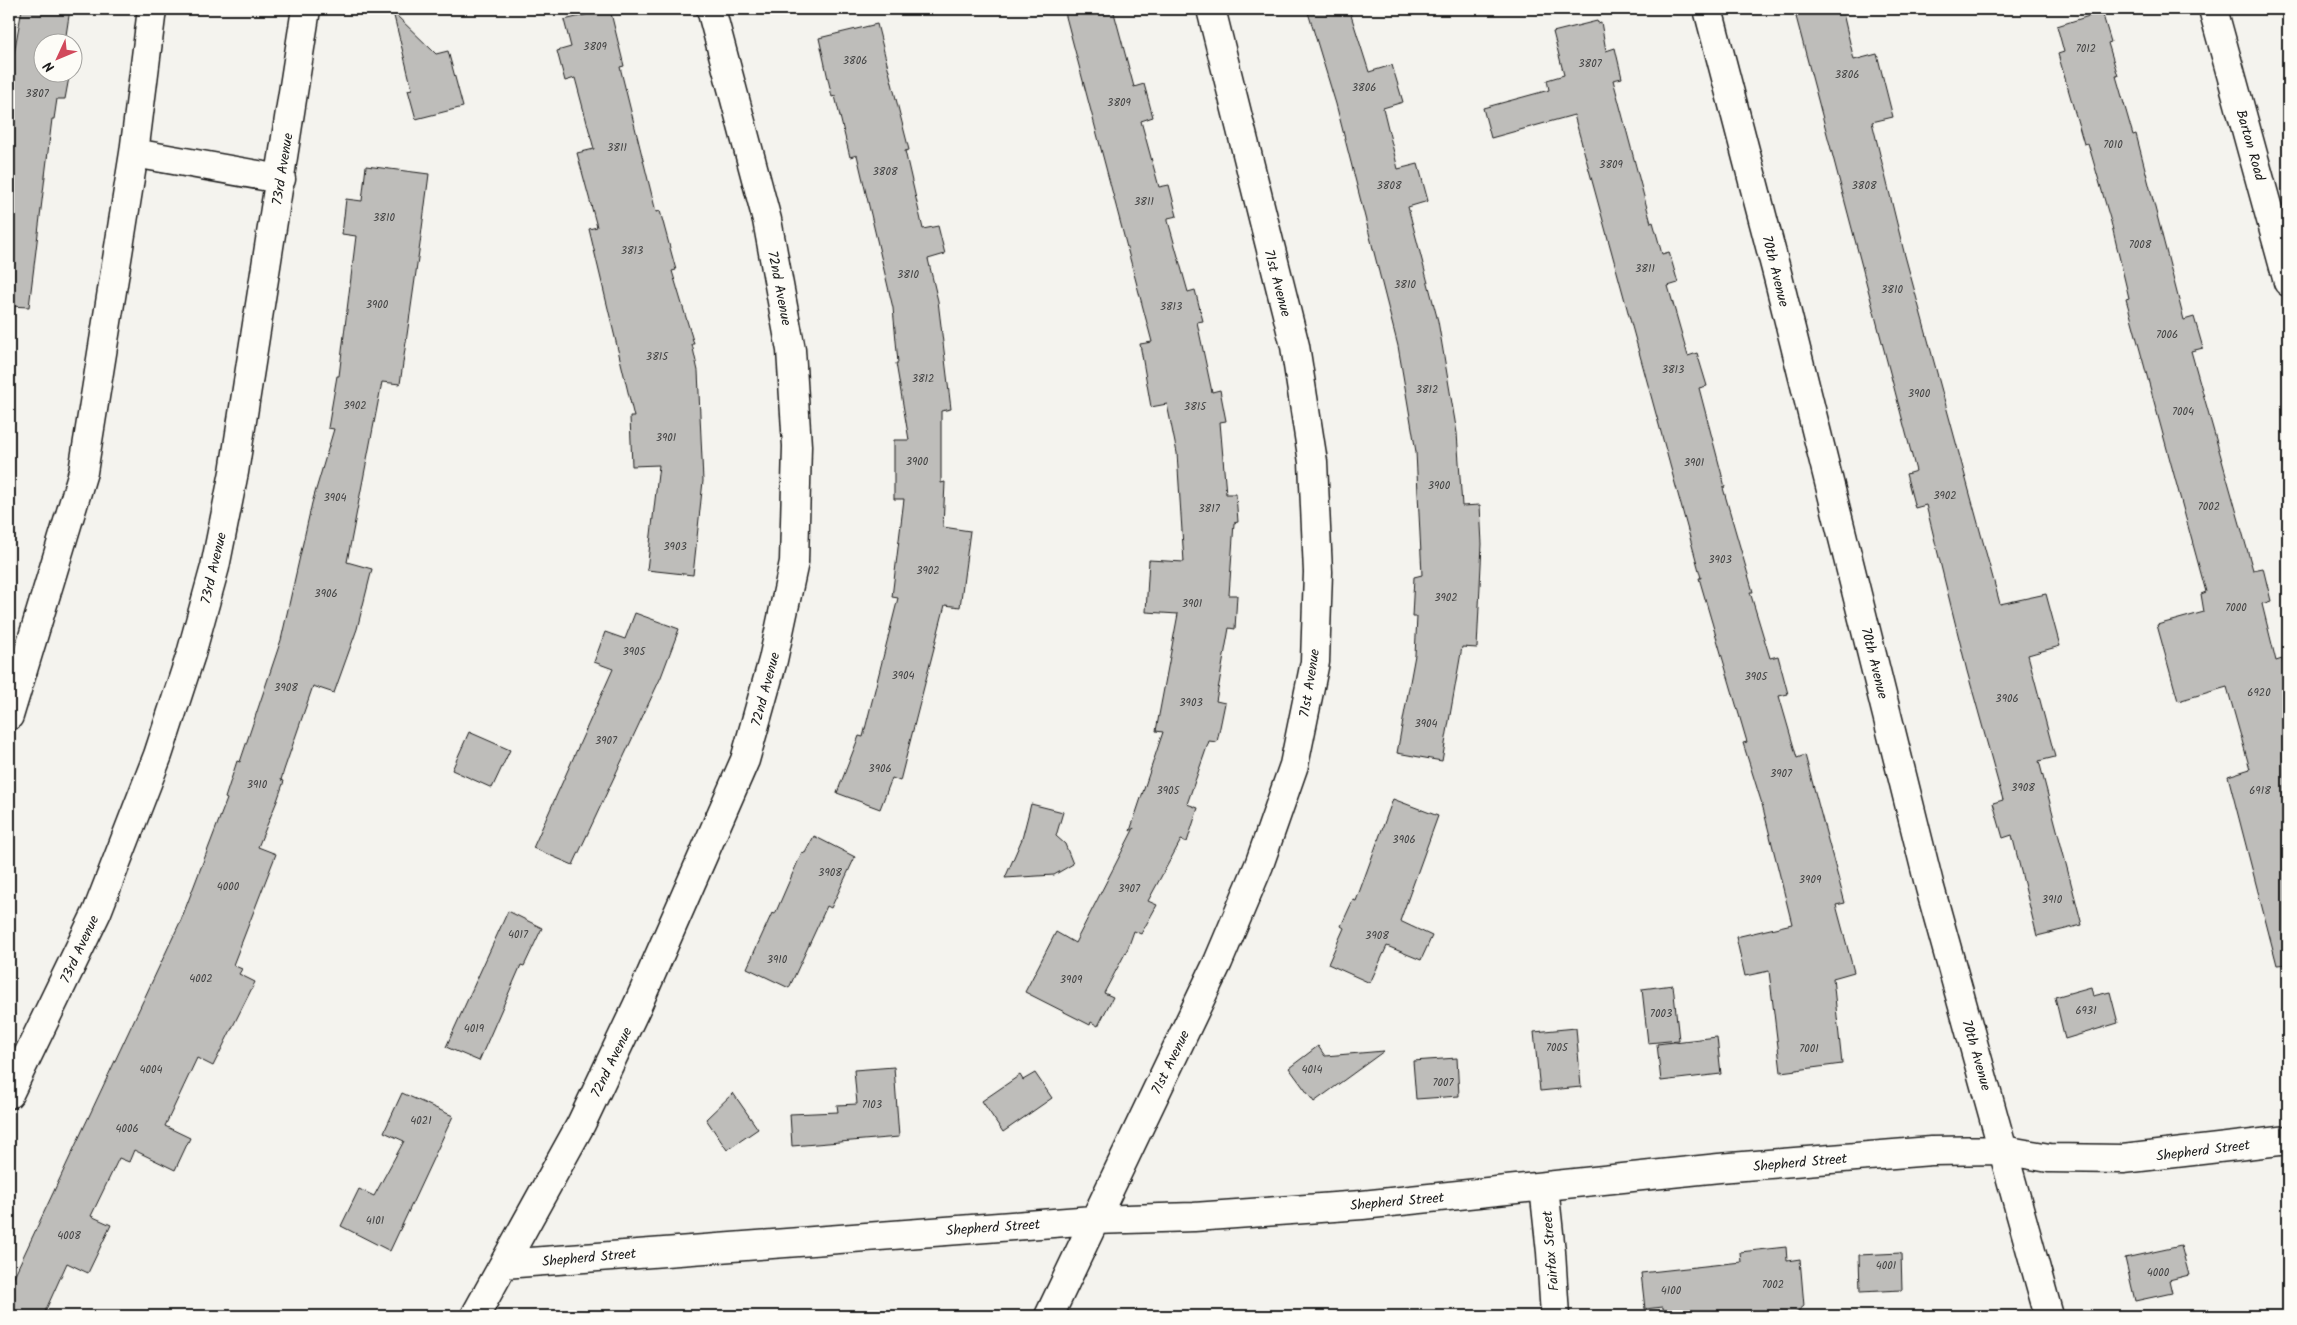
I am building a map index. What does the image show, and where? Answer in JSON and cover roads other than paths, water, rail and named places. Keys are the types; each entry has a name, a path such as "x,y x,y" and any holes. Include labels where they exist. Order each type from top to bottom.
{"street":[{"path":"9,716 83,472 134,153 152,9"},
{"name":"73rd Avenue","path":"9,1094 97,912 158,755 191,654 215,567 234,472 306,9"},
{"name":"72nd Avenue","path":"475,1316 581,1124 622,1038 745,760 773,660 794,562 797,446 791,350 767,220 711,9"},
{"name":"71st Avenue","path":"1049,1316 1093,1220 1218,962 1259,865 1294,765 1315,662 1318,572 1313,462 1295,346 1211,9"},
{"name":"70th Avenue","path":"1708,9 1788,315 1930,888 2049,1316"},
{"name":"Barton Road","path":"2213,9 2277,198 2288,282"},
{"path":"134,153 281,179"},
{"name":"Shepherd Street","path":"504,1264 1093,1220 1194,1217 1312,1208 1757,1165 1931,1151 2003,1150 2049,1158 2123,1159 2288,1140"},
{"name":"Fairfax Street","path":"1544,1186 1555,1316"}]}
